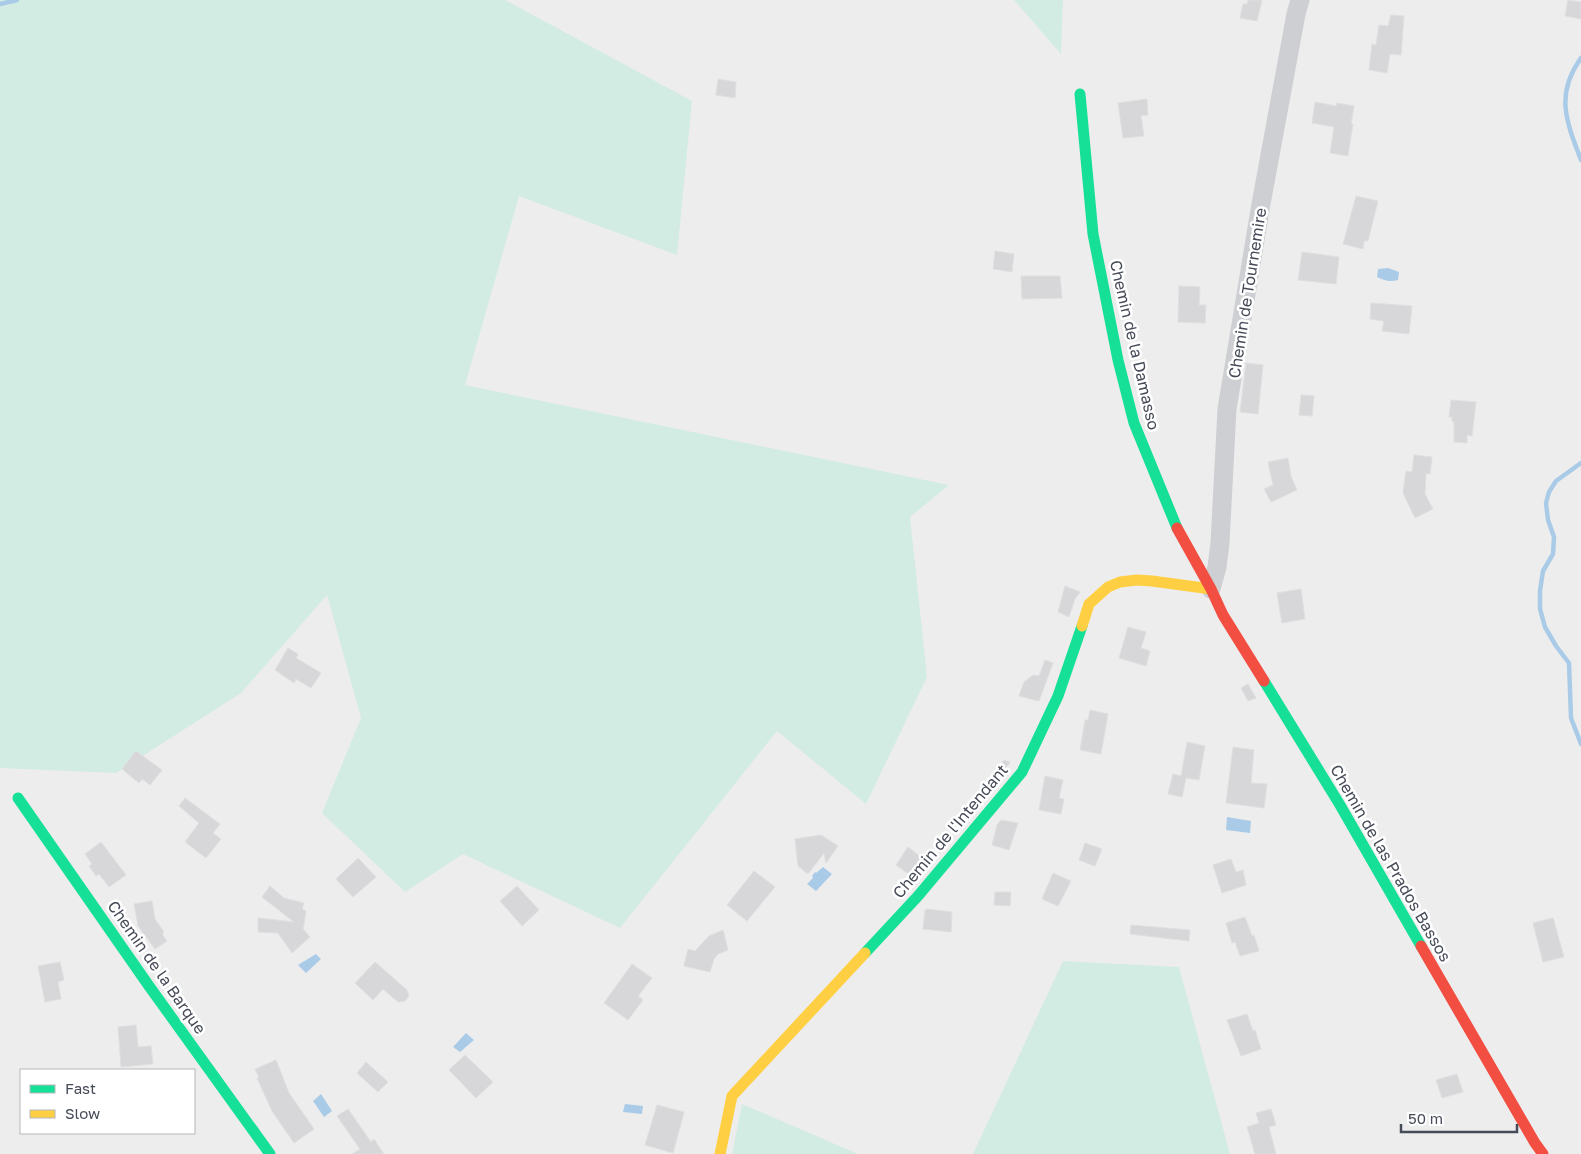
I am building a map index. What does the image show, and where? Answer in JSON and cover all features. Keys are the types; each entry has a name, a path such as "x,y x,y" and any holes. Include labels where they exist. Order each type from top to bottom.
{"street":[{"name":"Chemin de Tournemire","path":"1211,589 1217,568 1220,543 1228,409 1265,185 1300,0"},
{"name":"Chemin de la Damasso","path":"1080,94 1092,234 1118,360 1134,423 1172,518 1211,589"},
{"name":"Chemin de l'Intendant","path":"720,1154 732,1096 918,896 1022,772 1058,696 1089,604 1108,587 1120,582 1136,580 1211,589"},
{"name":"Chemin de las Prados Bassos","path":"1211,589 1223,615 1340,805 1520,1118 1543,1154"},
{"name":"Chemin de la Barque","path":"18,798 149,986 270,1154"}],"green space":[{"path":"0,0 505,0 692,101 677,255 519,196 465,385 949,485 910,517 927,677 866,804 777,731 620,928 463,854 405,892 322,813 361,718 327,595 241,693 116,773 0,768"},
{"path":"1014,0 1063,0 1061,54"},
{"path":"1063,961 1179,967 1230,1154 973,1154"},
{"path":"742,1104 858,1154 732,1154"}],"water":[{"path":"1388,268 1399,272 1398,280 1388,281 1377,277 1378,269"},
{"path":"1227,817 1251,821 1250,833 1226,830"},
{"path":"823,867 832,874 816,891 807,884 813,878 812,876 815,872"},
{"path":"316,954 321,959 306,973 298,965"},
{"path":"466,1033 474,1040 460,1052 453,1047"},
{"path":"321,1094 332,1111 324,1117 313,1101"},
{"path":"625,1104 643,1106 642,1114 623,1112"}],"building":[{"path":"1248,0 1262,0 1257,21 1240,18 1243,4 1247,4"},
{"path":"1568,0 1581,2 1581,19 1565,16"},
{"path":"1391,15 1404,16 1401,55 1390,54 1387,73 1369,70 1372,44 1376,45 1379,25 1388,26"},
{"path":"718,79 736,82 735,98 716,95"},
{"path":"1147,99 1148,115 1141,116 1144,136 1123,138 1118,103"},
{"path":"1315,102 1336,106 1337,103 1354,106 1348,156 1330,153 1334,127 1312,123"},
{"path":"1356,196 1378,201 1368,241 1364,241 1363,249 1343,244"},
{"path":"995,251 1014,254 1012,272 993,269"},
{"path":"1302,252 1339,257 1336,284 1298,280"},
{"path":"1021,276 1060,276 1062,298 1022,299"},
{"path":"1179,286 1200,287 1199,305 1206,305 1205,323 1178,322"},
{"path":"1371,303 1412,306 1409,334 1382,331 1384,321 1370,319"},
{"path":"1246,363 1263,365 1258,414 1240,412"},
{"path":"1301,395 1314,396 1312,416 1299,415"},
{"path":"1451,400 1476,402 1472,436 1467,435 1467,443 1454,442 1454,422 1452,417 1449,417"},
{"path":"1414,455 1432,457 1430,474 1426,473 1425,494 1433,509 1415,518 1403,493 1406,471 1412,472"},
{"path":"1288,458 1291,476 1297,490 1271,502 1264,489 1273,485 1268,462"},
{"path":"1065,586 1080,592 1075,599 1069,617 1058,612"},
{"path":"1301,589 1305,619 1282,623 1277,593"},
{"path":"1128,627 1146,632 1141,648 1150,651 1146,666 1119,658"},
{"path":"288,648 298,654 296,658 321,673 311,688 296,679 294,683 275,670"},
{"path":"1045,660 1053,663 1039,701 1019,696 1024,682 1033,675 1039,676"},
{"path":"1248,684 1256,698 1248,701 1241,688"},
{"path":"1090,710 1108,714 1101,754 1080,750 1085,720 1088,720"},
{"path":"1187,742 1205,746 1199,780 1186,778 1182,797 1168,794 1173,774 1181,776"},
{"path":"1233,747 1254,750 1251,783 1267,784 1264,808 1226,803"},
{"path":"136,751 162,770 150,785 142,779 139,783 122,769"},
{"path":"1004,760 1010,762 1009,764 998,777 993,775"},
{"path":"1045,776 1063,780 1059,798 1064,799 1061,814 1039,810"},
{"path":"185,798 220,824 213,833 221,839 206,858 185,842 199,823 179,806"},
{"path":"1001,820 1018,823 1009,850 992,845 997,825"},
{"path":"821,835 838,846 826,863 824,853 808,874 798,866 795,839"},
{"path":"101,842 126,875 109,887 99,874 96,876 89,866 92,864 85,854"},
{"path":"1085,843 1102,849 1095,866 1079,860"},
{"path":"908,847 922,858 910,875 896,865"},
{"path":"358,858 376,877 353,897 336,879"},
{"path":"1231,859 1236,872 1243,870 1246,885 1222,893 1213,865"},
{"path":"754,871 775,887 747,921 727,905"},
{"path":"1053,873 1071,881 1058,906 1042,899"},
{"path":"270,886 284,898 304,903 302,909 306,911 303,929 310,937 292,953 278,933 258,932 258,918 294,922 262,897"},
{"path":"517,886 539,910 522,926 500,901"},
{"path":"995,892 1011,892 1010,906 994,905"},
{"path":"152,901 155,919 164,932 162,934 167,941 155,949 138,926 134,904"},
{"path":"925,910 952,912 951,932 923,929"},
{"path":"1245,917 1259,951 1240,956 1235,942 1232,943 1226,923"},
{"path":"1553,918 1564,957 1543,962 1533,923"},
{"path":"1131,925 1190,930 1189,941 1130,934"},
{"path":"723,930 728,950 718,954 714,959 710,972 684,966 688,949 695,951 709,936"},
{"path":"60,962 64,980 58,982 61,999 45,1002 38,966"},
{"path":"375,962 407,990 409,996 405,1001 398,1002 383,989 373,1000 355,983"},
{"path":"632,964 652,978 638,996 643,1000 628,1020 604,1003"},
{"path":"1247,1014 1261,1049 1241,1056 1227,1020"},
{"path":"136,1025 138,1047 151,1046 153,1064 121,1067 118,1027"},
{"path":"465,1055 493,1082 476,1098 449,1070"},
{"path":"276,1060 289,1093 314,1129 294,1143 272,1111 257,1078 259,1077 255,1069"},
{"path":"366,1062 388,1082 378,1092 357,1073"},
{"path":"1457,1074 1463,1092 1442,1098 1436,1080"},
{"path":"657,1105 684,1112 673,1153 645,1145"},
{"path":"348,1109 371,1142 374,1139 384,1154 352,1154 360,1149 337,1116"},
{"path":"1271,1109 1276,1125 1269,1127 1276,1154 1255,1154 1247,1127 1259,1123 1256,1113"}],"waterway":[{"path":"0,4 17,0"},
{"path":"1581,58 1573,71 1566,96 1566,108 1571,133 1581,160"},
{"path":"1581,463 1556,481 1549,492 1546,503 1548,520 1554,537 1553,554 1543,571 1540,591 1540,609 1545,627 1569,663 1571,718 1581,744"}],"traffic: fast":[{"path":"1080,94 1093,234 1118,360 1134,423 1177,528"},
{"path":"865,953 918,896 1022,772 1058,696 1082,626"},
{"path":"1264,681 1340,805 1421,946"},
{"path":"18,798 149,986 270,1154"}],"traffic: slow":[{"path":"1082,626 1089,604 1108,587 1120,582 1152,581 1211,589"},
{"path":"720,1154 732,1096 865,953"}],"traffic: jam":[{"path":"1177,528 1211,589 1223,615 1264,681"},
{"path":"1421,946 1543,1154"}]}
